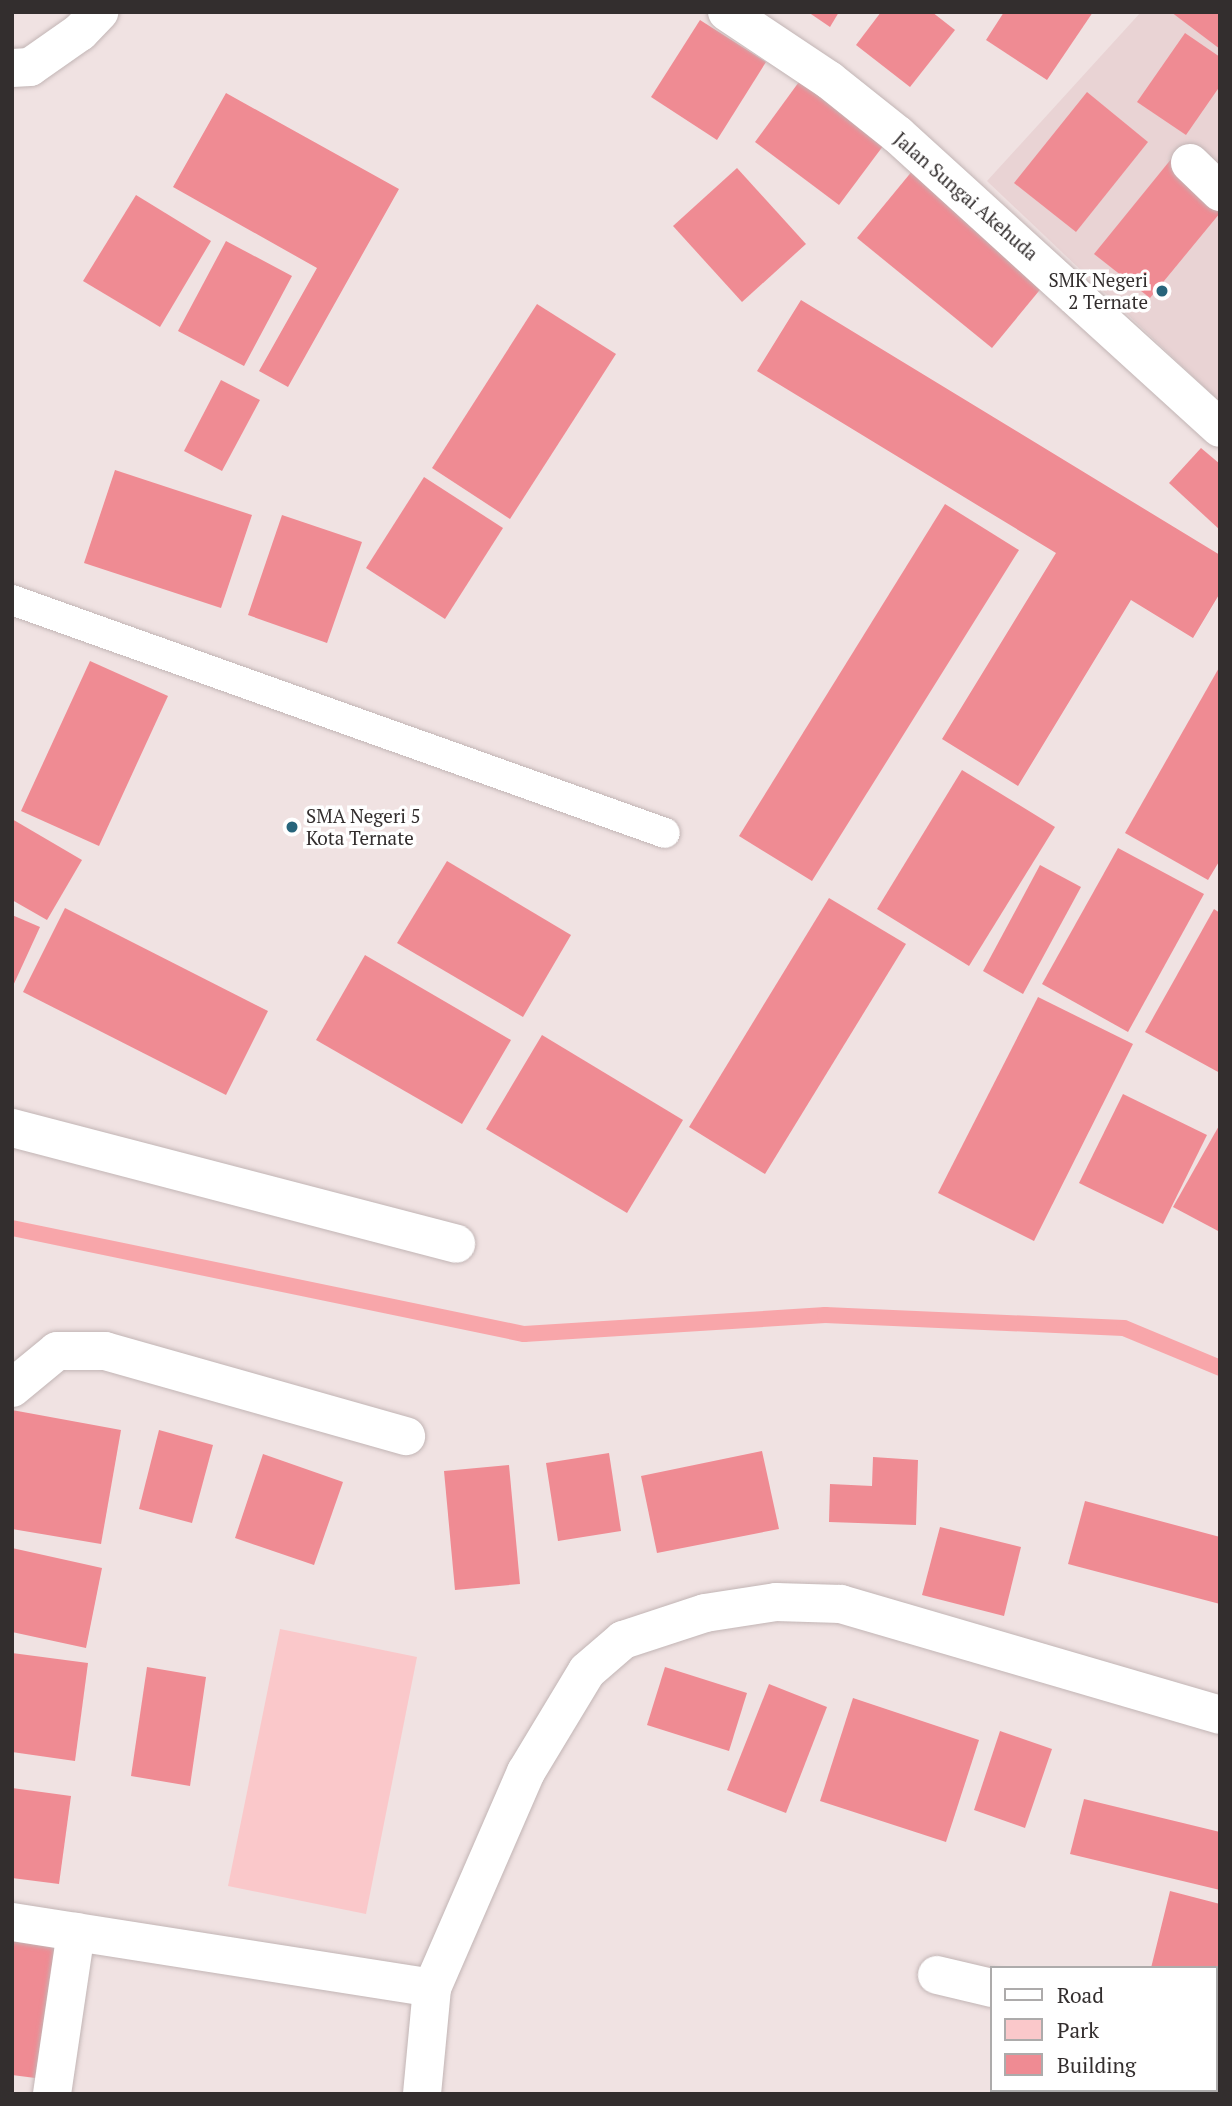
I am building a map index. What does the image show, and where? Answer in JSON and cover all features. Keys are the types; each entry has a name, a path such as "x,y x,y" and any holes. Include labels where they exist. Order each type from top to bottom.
{"street":[{"path":"12,68 30,67 80,32 99,12"},
{"name":"Jalan Sungai Akehuda","path":"727,12 829,80 898,135 1220,428"},
{"path":"1190,163 1220,192"},
{"path":"12,1128 456,1244"},
{"path":"12,1388 57,1351 105,1351 406,1436"},
{"path":"422,2094 432,1988 526,1772 587,1671 623,1640 705,1613 776,1602 841,1604 1220,1715"},
{"path":"12,1922 432,1988"},
{"path":"52,2094 76,1932"},
{"path":"937,1975 990,1988"}],"lane":[{"path":"12,600 664,833"}],"shaded area":[{"name":"SMK Negeri 2 Ternate","path":"1141,12 1220,12 1220,402 987,181"}],"green space":[{"path":"280,1629 417,1657 366,1914 228,1886"}],"building":[{"path":"808,12 839,12 830,27"},
{"path":"881,12 932,12 955,30 910,87 856,45"},
{"path":"1004,12 1093,12 1047,80 986,40"},
{"path":"1171,12 1220,12 1220,49"},
{"path":"700,20 766,62 717,140 651,97"},
{"path":"1185,33 1220,57 1220,86 1186,135 1137,102"},
{"path":"804,75 889,138 839,205 755,142"},
{"path":"1087,92 1148,142 1076,232 1014,183"},
{"path":"226,93 399,189 288,387 259,371 317,268 173,187"},
{"path":"1172,158 1220,197 1220,213 1150,298 1094,254"},
{"path":"737,168 806,244 742,302 673,226"},
{"path":"913,170 1048,280 992,348 857,238"},
{"path":"136,195 211,241 160,327 83,281"},
{"path":"226,241 292,276 244,366 178,331"},
{"path":"801,300 1220,555 1220,593 1193,638 1131,600 1018,786 942,739 1056,553 757,371"},
{"path":"537,304 616,354 510,519 432,468"},
{"path":"221,380 260,400 222,471 184,451"},
{"path":"1201,448 1220,464 1220,530 1169,483"},
{"path":"115,470 252,515 221,608 84,563"},
{"path":"424,477 503,528 445,619 366,568"},
{"path":"945,504 1019,550 812,881 739,836"},
{"path":"282,515 362,542 327,643 248,615"},
{"path":"90,661 168,696 99,846 21,811"},
{"path":"1220,666 1220,860 1208,880 1125,833"},
{"path":"962,770 1055,827 969,966 877,909"},
{"path":"12,819 82,860 47,920 12,900"},
{"path":"1118,848 1204,894 1128,1032 1042,984"},
{"path":"447,861 571,935 523,1017 397,943"},
{"path":"1040,865 1081,887 1023,994 983,971"},
{"path":"829,898 906,944 765,1174 689,1127"},
{"path":"65,908 268,1011 226,1095 23,992"},
{"path":"1214,909 1220,913 1220,1073 1145,1032"},
{"path":"12,915 40,927 12,988"},
{"path":"365,955 511,1040 462,1124 316,1040"},
{"path":"1038,997 1133,1044 1034,1241 938,1193"},
{"path":"542,1035 683,1120 627,1213 486,1129"},
{"path":"1123,1094 1207,1135 1163,1224 1079,1183"},
{"path":"1220,1124 1220,1232 1173,1207"},
{"path":"12,1410 121,1430 101,1544 12,1529"},
{"path":"159,1430 213,1445 192,1523 139,1509"},
{"path":"762,1451 779,1529 657,1553 641,1476"},
{"path":"609,1453 621,1531 558,1541 546,1463"},
{"path":"263,1454 343,1482 314,1565 235,1538"},
{"path":"873,1457 918,1460 916,1525 829,1522 830,1484 872,1486"},
{"path":"509,1465 520,1584 455,1590 444,1471"},
{"path":"1085,1501 1220,1537 1220,1604 1068,1564"},
{"path":"940,1527 1021,1547 1004,1616 922,1595"},
{"path":"12,1548 102,1568 86,1648 12,1632"},
{"path":"12,1653 88,1663 75,1761 12,1752"},
{"path":"147,1667 206,1677 190,1786 131,1776"},
{"path":"665,1667 747,1693 729,1751 647,1725"},
{"path":"769,1684 827,1707 786,1813 727,1790"},
{"path":"853,1698 979,1740 946,1842 820,1801"},
{"path":"1000,1731 1052,1749 1025,1828 974,1810"},
{"path":"12,1788 71,1796 59,1884 12,1878"},
{"path":"1084,1799 1220,1832 1220,1890 1070,1854"},
{"path":"1170,1891 1220,1904 1220,1997 1218,1966 1151,1966"},
{"path":"12,1927 61,1933 43,2079 12,2075"},
{"path":"1218,2085 1220,2094 1197,2094 1218,2092"},
{"path":"1018,2092 1097,2092 1017,2094"}],"waterway":[{"path":"12,1228 524,1334 825,1315 1124,1328 1220,1368"}],"place":[{"name":"SMK Negeri 2 Ternate","path":"1162,291"},
{"name":"SMA Negeri 5 Kota Ternate","path":"292,827"}]}
